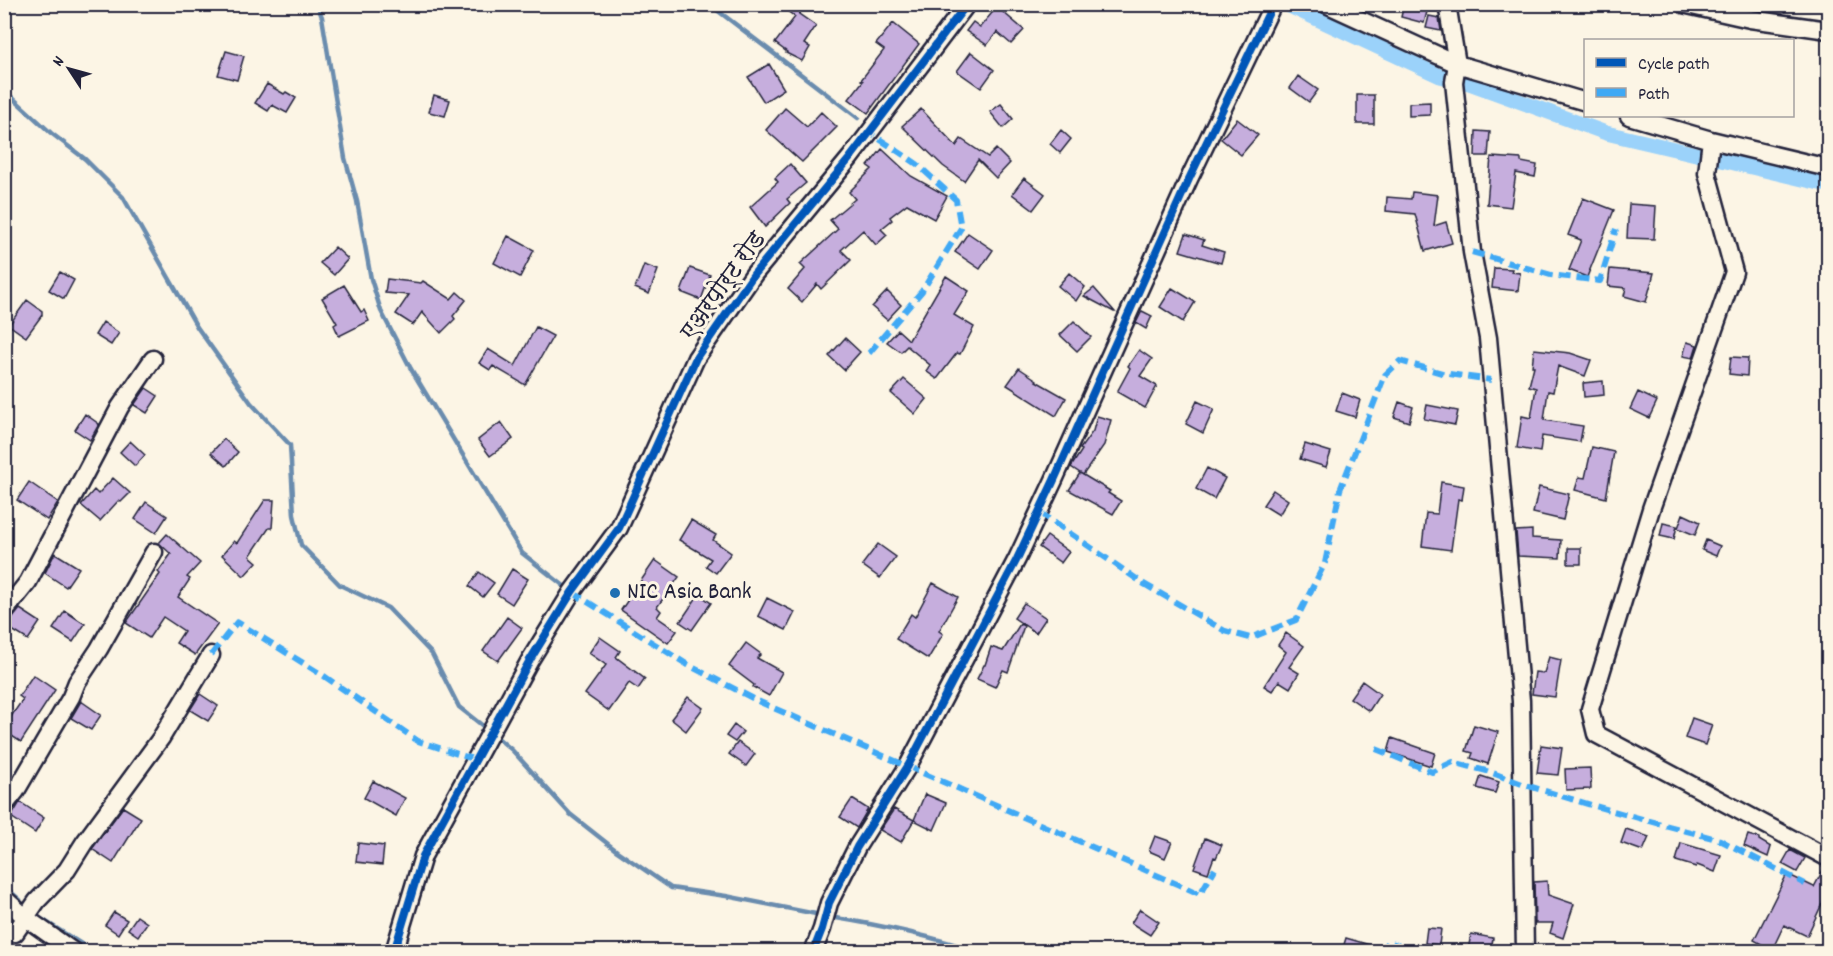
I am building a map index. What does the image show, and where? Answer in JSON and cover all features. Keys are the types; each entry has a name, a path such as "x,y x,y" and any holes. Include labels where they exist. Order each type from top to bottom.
{"street":[{"name":"एअरपोर्ट रोड","path":"394,951 423,856 501,711 572,592 619,528 696,358 754,274 850,158 968,4"},
{"path":"1326,4 1456,72 1584,102"},
{"path":"1447,4 1456,72 1472,252 1488,338 1521,701 1525,951"},
{"path":"1683,4 1750,19 1828,30"},
{"path":"813,951 829,903 857,848 908,766 1017,559 1189,179 1273,5"},
{"path":"1632,117 1710,144 1828,168"},
{"path":"1710,144 1707,173 1734,272 1652,509 1590,709 1596,734 1828,858"},
{"path":"4,612 28,582 120,407 153,359"},
{"path":"4,806 16,791 154,552"},
{"path":"4,928 15,933 37,901 67,870 84,843 161,738 211,655"},
{"path":"4,898 26,918 74,951"}],"building":[{"path":"778,4 806,4 799,14 816,26 804,44 810,47 802,61 786,53 775,43 795,17"},
{"path":"1404,4 1429,4 1424,23 1401,17"},
{"path":"997,7 1024,30 1011,44 997,32 987,45 966,31 973,22 980,27"},
{"path":"1429,16 1439,18 1441,31 1426,28"},
{"path":"893,23 919,44 868,113 849,99 884,50 876,44"},
{"path":"226,51 244,56 237,80 218,75"},
{"path":"971,52 994,70 981,88 957,71"},
{"path":"769,64 784,89 764,102 748,77"},
{"path":"1298,76 1318,90 1309,102 1290,88"},
{"path":"267,84 296,98 287,113 272,105 268,111 255,103"},
{"path":"434,95 450,100 445,116 429,112"},
{"path":"1357,95 1374,95 1374,124 1357,124"},
{"path":"1430,102 1430,115 1409,116 1409,103"},
{"path":"1001,104 1013,119 1003,128 990,112"},
{"path":"785,108 807,127 821,112 837,127 802,162 766,130"},
{"path":"921,109 956,146 961,139 988,157 996,149 1010,163 996,178 978,160 964,181 943,166 902,126"},
{"path":"1237,119 1258,135 1241,155 1221,139"},
{"path":"1061,130 1071,139 1060,153 1050,144"},
{"path":"1476,131 1490,132 1488,156 1475,156"},
{"path":"882,149 911,176 947,196 934,219 907,204 890,217 892,220 881,229 887,235 876,245 863,230 841,250 851,260 821,289 817,284 802,302 788,289 805,269 800,264 838,229 830,220 855,199 849,192 872,169 868,166"},
{"path":"1491,157 1521,159 1521,162 1537,165 1535,177 1516,173 1511,207 1487,204"},
{"path":"790,164 806,183 787,199 790,203 765,227 750,207 778,182 775,178"},
{"path":"1024,178 1045,194 1033,210 1012,194"},
{"path":"1412,192 1438,195 1434,226 1446,222 1452,243 1425,251 1415,214 1386,211 1387,197 1411,199"},
{"path":"1583,198 1614,210 1587,277 1569,270 1581,240 1568,235"},
{"path":"1629,204 1656,206 1654,239 1627,238"},
{"path":"968,233 993,250 980,269 955,252"},
{"path":"1186,234 1204,240 1202,245 1224,252 1221,263 1180,251"},
{"path":"508,236 534,250 520,277 494,263"},
{"path":"335,247 348,259 334,275 320,263"},
{"path":"644,265 658,270 649,294 635,288"},
{"path":"690,268 710,275 701,300 681,292"},
{"path":"1494,268 1512,269 1511,272 1520,273 1518,291 1492,288"},
{"path":"1610,269 1654,273 1646,302 1624,296 1626,288 1608,286"},
{"path":"60,272 74,280 64,299 49,290"},
{"path":"1069,273 1085,287 1076,301 1058,286"},
{"path":"946,276 969,291 954,315 974,327 960,354 957,353 937,379 926,371 930,365 907,346 901,352 887,342 898,330 909,340"},
{"path":"387,279 421,283 423,281 451,299 457,292 466,300 453,316 455,319 441,333 422,312 413,325 396,314 409,295 385,293"},
{"path":"344,285 361,312 364,310 369,321 339,336 334,325 337,323 322,298"},
{"path":"1094,288 1115,312 1084,296"},
{"path":"1172,288 1195,302 1183,322 1160,307"},
{"path":"887,291 901,305 887,320 872,307"},
{"path":"27,300 42,311 42,315 26,337 9,325"},
{"path":"1142,311 1152,316 1146,329 1136,323"},
{"path":"1074,321 1091,337 1077,351 1060,335"},
{"path":"103,322 119,333 111,345 95,335"},
{"path":"536,327 553,336 525,385 493,366 490,370 479,363 488,349 515,366"},
{"path":"845,338 860,352 844,370 829,356"},
{"path":"1687,342 1697,345 1693,358 1683,356"},
{"path":"1534,349 1570,353 1591,360 1585,376 1558,366 1553,392 1548,391 1544,420 1583,426 1580,442 1542,436 1540,452 1517,448 1522,416 1531,418 1536,388 1529,386 1534,366 1532,366"},
{"path":"1139,350 1152,359 1140,376 1157,386 1145,408 1117,392 1130,368 1128,366"},
{"path":"1731,357 1748,358 1747,376 1729,374"},
{"path":"1019,368 1036,381 1066,398 1056,416 1007,385"},
{"path":"904,379 927,399 915,414 891,393"},
{"path":"1603,381 1604,395 1584,397 1583,383"},
{"path":"146,388 158,396 147,413 134,405"},
{"path":"1638,392 1657,401 1649,418 1630,409"},
{"path":"1342,393 1360,400 1355,417 1336,411"},
{"path":"1197,401 1214,409 1203,433 1186,424"},
{"path":"1399,402 1413,407 1409,422 1394,417"},
{"path":"1427,405 1458,411 1455,425 1424,419"},
{"path":"85,414 99,424 90,440 75,430"},
{"path":"1097,416 1111,420 1104,445 1083,475 1071,467 1093,431"},
{"path":"501,422 513,439 490,456 478,440"},
{"path":"224,439 238,452 226,466 211,453"},
{"path":"130,441 145,455 135,466 120,452"},
{"path":"1305,444 1331,452 1326,467 1300,459"},
{"path":"1592,447 1614,452 1606,498 1575,490 1579,477 1585,478"},
{"path":"1207,468 1225,478 1214,499 1196,489"},
{"path":"1080,473 1110,491 1108,493 1121,501 1113,514 1069,490"},
{"path":"113,478 130,493 121,502 119,500 100,521 81,505 94,490 98,494"},
{"path":"29,482 58,502 47,520 17,500"},
{"path":"1441,482 1464,486 1462,500 1458,499 1451,550 1422,546 1426,513 1437,514"},
{"path":"1539,487 1569,494 1563,520 1533,513"},
{"path":"1273,490 1288,500 1279,515 1263,505"},
{"path":"265,500 274,500 272,528 269,528 250,556 257,562 244,576 222,555 234,541 237,543"},
{"path":"146,502 167,516 156,533 135,519"},
{"path":"1683,514 1700,522 1695,535 1678,528"},
{"path":"691,520 716,535 713,540 731,553 716,573 706,566 711,559 679,540"},
{"path":"1663,523 1677,526 1674,539 1660,536"},
{"path":"1532,530 1532,538 1561,540 1560,558 1518,556 1516,531"},
{"path":"167,534 200,563 187,577 190,579 178,597 218,624 195,655 176,643 184,631 163,617 149,638 126,623 171,554 159,543"},
{"path":"1047,536 1069,552 1061,563 1039,547"},
{"path":"1706,540 1720,546 1716,556 1702,550"},
{"path":"878,544 896,557 880,578 862,565"},
{"path":"1568,548 1581,548 1581,564 1568,564"},
{"path":"55,553 79,568 66,587 45,573"},
{"path":"655,560 679,577 657,607 661,611 657,617 677,631 668,643 621,610"},
{"path":"512,569 528,579 512,604 497,594"},
{"path":"479,572 494,583 483,597 469,586"},
{"path":"933,583 958,597 939,631 943,634 928,659 896,639 911,614 915,617"},
{"path":"699,594 711,603 692,630 680,622"},
{"path":"767,598 795,612 786,630 758,616"},
{"path":"1024,603 1046,618 1036,633 1014,618"},
{"path":"20,609 40,622 28,640 4,625 4,622 12,619"},
{"path":"65,611 85,624 73,642 53,629"},
{"path":"507,617 522,628 498,661 483,651"},
{"path":"1020,624 1024,626 1008,672 1003,670 995,687 977,679 991,647 1003,651"},
{"path":"1286,633 1304,646 1289,667 1299,673 1290,688 1279,681 1272,691 1264,686 1286,652 1278,645"},
{"path":"600,637 620,651 616,657 645,679 638,689 629,683 609,711 585,694 606,665 589,653"},
{"path":"746,643 761,654 757,658 782,672 769,696 753,687 754,685 729,666"},
{"path":"1549,657 1561,660 1555,697 1532,694 1535,672 1544,673"},
{"path":"33,675 55,690 21,742 4,731 4,727 23,699 19,696"},
{"path":"1362,681 1380,694 1369,711 1350,698"},
{"path":"200,694 218,706 208,721 190,710"},
{"path":"688,697 703,708 686,731 671,719"},
{"path":"81,701 101,715 91,730 71,718"},
{"path":"1692,718 1712,725 1705,745 1685,738"},
{"path":"734,725 743,732 735,742 726,736"},
{"path":"1474,725 1498,732 1488,764 1471,758 1473,753 1466,751"},
{"path":"1392,738 1435,753 1431,766 1388,752"},
{"path":"738,742 755,754 746,766 729,754"},
{"path":"1541,745 1562,748 1558,775 1537,773"},
{"path":"1590,768 1591,789 1566,790 1565,769"},
{"path":"1481,776 1499,782 1495,793 1477,788"},
{"path":"373,781 405,798 396,816 364,798"},
{"path":"925,794 946,803 934,830 914,820"},
{"path":"852,799 868,809 857,828 840,817"},
{"path":"20,802 44,818 35,833 11,817"},
{"path":"123,807 141,818 113,863 92,849"},
{"path":"894,809 914,820 901,842 880,830"},
{"path":"1626,829 1649,837 1643,851 1621,843"},
{"path":"1748,835 1759,838 1771,847 1768,857 1744,846"},
{"path":"1155,836 1172,842 1165,858 1149,851"},
{"path":"1205,838 1222,845 1208,873 1194,868"},
{"path":"358,843 384,846 382,865 356,862"},
{"path":"1681,843 1721,855 1715,872 1697,865 1696,867 1676,861"},
{"path":"1790,850 1805,858 1797,872 1782,864"},
{"path":"1824,868 1828,868 1828,891 1807,936 1784,925 1772,950 1754,940 1787,874 1814,887"},
{"path":"1547,881 1548,895 1574,904 1563,938 1550,933 1553,923 1535,923 1534,882"},
{"path":"1140,909 1159,922 1150,935 1131,923"},
{"path":"114,912 127,920 118,934 105,925"},
{"path":"137,916 147,923 138,936 128,929"},
{"path":"1427,928 1441,929 1439,945 1425,943"},
{"path":"1471,934 1493,938 1491,951 1468,950"},
{"path":"1346,938 1380,948 1380,951 1342,951"}],"waterway":[{"path":"317,4 322,17 345,158 357,201 371,279 381,311 411,369 522,553 564,586"},
{"path":"709,4 858,118"},
{"path":"1285,4 1440,76 1469,83 1606,133 1828,185"},
{"path":"4,90 51,133 85,159 123,197 197,327 251,403 290,445 294,515 301,545 340,585 388,608 432,654 459,707 488,730"},
{"path":"494,735 512,750 570,814 617,851 671,888 726,896 821,915"},
{"path":"4,886 20,900"},
{"path":"830,917 905,932 979,952"},
{"path":"43,920 94,952"}],"marked path":[{"path":"869,132 917,164 956,200 961,228 922,291 869,353"},
{"path":"1472,252 1551,275 1600,281 1616,229"},
{"path":"1039,512 1144,584 1225,631 1250,638 1296,620 1325,563 1340,490 1385,375 1400,361 1442,373 1491,380"},
{"path":"572,592 688,665 760,702 1200,894 1215,869"},
{"path":"211,655 237,622 324,676 418,741 476,760"},
{"path":"1376,749 1432,772 1453,762 1591,805 1720,840 1805,884"},
{"path":"1379,952 1388,942 1418,952"}],"cycle path":[{"path":"394,952 423,856 530,660 572,592 619,528 696,358 754,274 850,158 967,4"},
{"path":"813,952 829,903 857,847 908,766 1017,559 1189,179 1273,4"}],"place":[{"name":"NIC Asia Bank","path":"615,593"}]}
